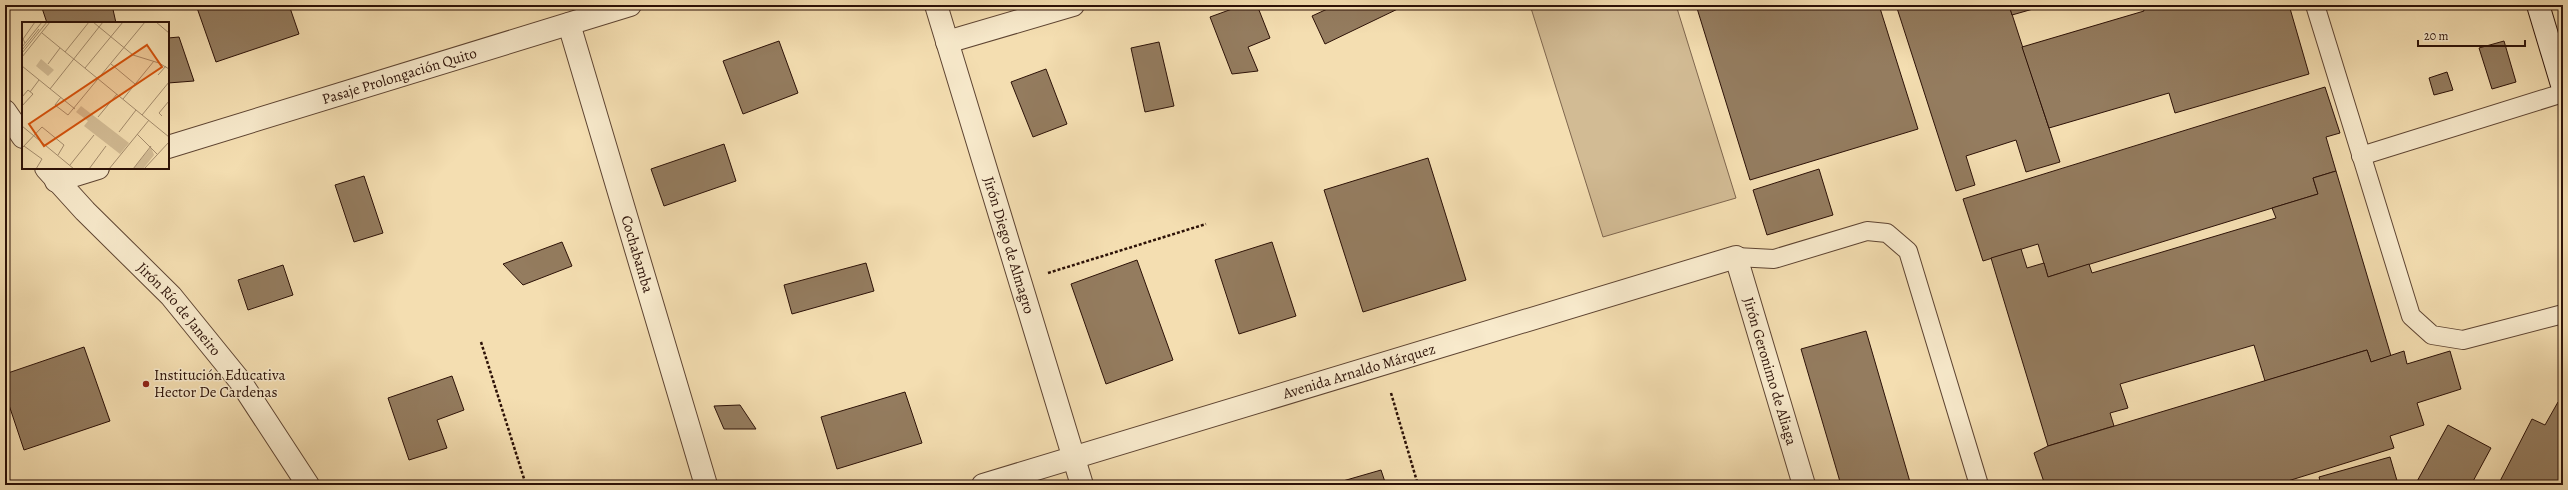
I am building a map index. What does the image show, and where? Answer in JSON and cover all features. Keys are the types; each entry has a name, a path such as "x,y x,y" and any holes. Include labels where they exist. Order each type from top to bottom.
{"street":[{"name":"Pasaje Prolongación Quito","path":"169,147 630,5"},
{"name":"Jirón Diego de Almagro","path":"936,5 1082,485"},
{"path":"947,42 1073,5"},
{"path":"2538,5 2563,88"},
{"name":"Cochabamba","path":"569,24 706,485"},
{"path":"5,111 22,136"},
{"path":"51,174 90,169"},
{"name":"Jirón Río de Janeiro","path":"51,174 176,302 240,380 308,485"},
{"name":"Avenida Arnaldo Márquez","path":"983,485 1736,256"},
{"name":"Jirón Geronimo de Aliaga","path":"1736,256 1804,485"}],"lane":[{"path":"2316,5 2410,316 2432,335 2463,340 2563,314"},
{"path":"2361,156 2563,93"},
{"path":"1736,256 1774,258 1868,231 1887,233 1908,251 1979,485"}],"path":[{"path":"1020,282 1206,224"},
{"path":"480,342 526,485"},
{"path":"1383,364 1418,485"}],"shaded area":[{"path":"1530,5 1676,5 1736,198 1603,237"}],"building":[{"path":"41,5 112,5 116,22 47,22"},
{"path":"196,5 289,5 299,34 216,62"},
{"path":"1243,5 1257,5 1270,38 1248,47 1258,71 1232,74 1210,17"},
{"path":"1336,5 1406,5 1325,44 1312,16"},
{"path":"1696,5 1879,5 1918,129 1750,180"},
{"path":"1896,5 2009,5 2060,162 2026,172 2016,140 1966,156 1975,185 1956,191"},
{"path":"2009,5 2047,5 2012,15"},
{"path":"2142,5 2289,5 2309,74 2175,113 2169,93 2049,128 2022,47 2144,11"},
{"path":"179,37 194,81 169,83 169,38"},
{"path":"779,41 798,93 743,114 723,61"},
{"path":"2504,41 2516,82 2492,89 2479,48"},
{"path":"1159,42 1174,106 1145,112 1131,48"},
{"path":"1046,69 1067,124 1033,137 1011,82"},
{"path":"2447,72 2453,90 2434,95 2429,78"},
{"path":"2325,87 2340,133 2326,137 2336,171 2313,178 2318,194 2048,277 2038,244 1983,261 1963,199"},
{"path":"724,144 736,181 664,206 651,169"},
{"path":"1428,158 1466,280 1363,312 1324,190"},
{"path":"1819,169 1833,215 1767,235 1753,190"},
{"path":"2336,171 2391,356 2371,362 2367,350 2265,381 2254,345 2120,384 2128,408 2110,413 2114,426 2048,446 1991,258 2021,249 2027,268 2044,263 2048,277 2089,264 2092,273 2276,218 2272,208 2318,194 2313,178"},
{"path":"364,176 383,233 354,242 335,185"},
{"path":"562,242 572,266 523,285 503,264"},
{"path":"1272,242 1296,316 1239,334 1215,260"},
{"path":"1137,260 1173,360 1106,384 1071,284"},
{"path":"866,263 874,291 792,314 784,285"},
{"path":"283,265 293,295 248,310 238,280"},
{"path":"1866,331 1910,482 1899,485 1841,485 1801,349"},
{"path":"84,347 110,421 24,450 5,393 5,374"},
{"path":"2367,350 2371,362 2404,351 2407,364 2450,351 2461,389 2417,403 2424,425 2390,436 2394,448 2275,485 2045,485 2034,453 2048,446"},
{"path":"452,376 464,410 437,420 447,448 409,460 388,398"},
{"path":"905,392 922,443 837,469 821,417"},
{"path":"2563,399 2563,485 2498,485 2532,419 2545,425 2558,402"},
{"path":"740,405 756,429 724,429 714,406"},
{"path":"2448,425 2491,448 2471,485 2415,485"},
{"path":"2390,457 2398,484 2321,485 2319,477"},
{"path":"1381,470 1386,485 1329,485"}],"place":[{"name":"Institución Educativa Hector De Cardenas","path":"146,384"}]}
